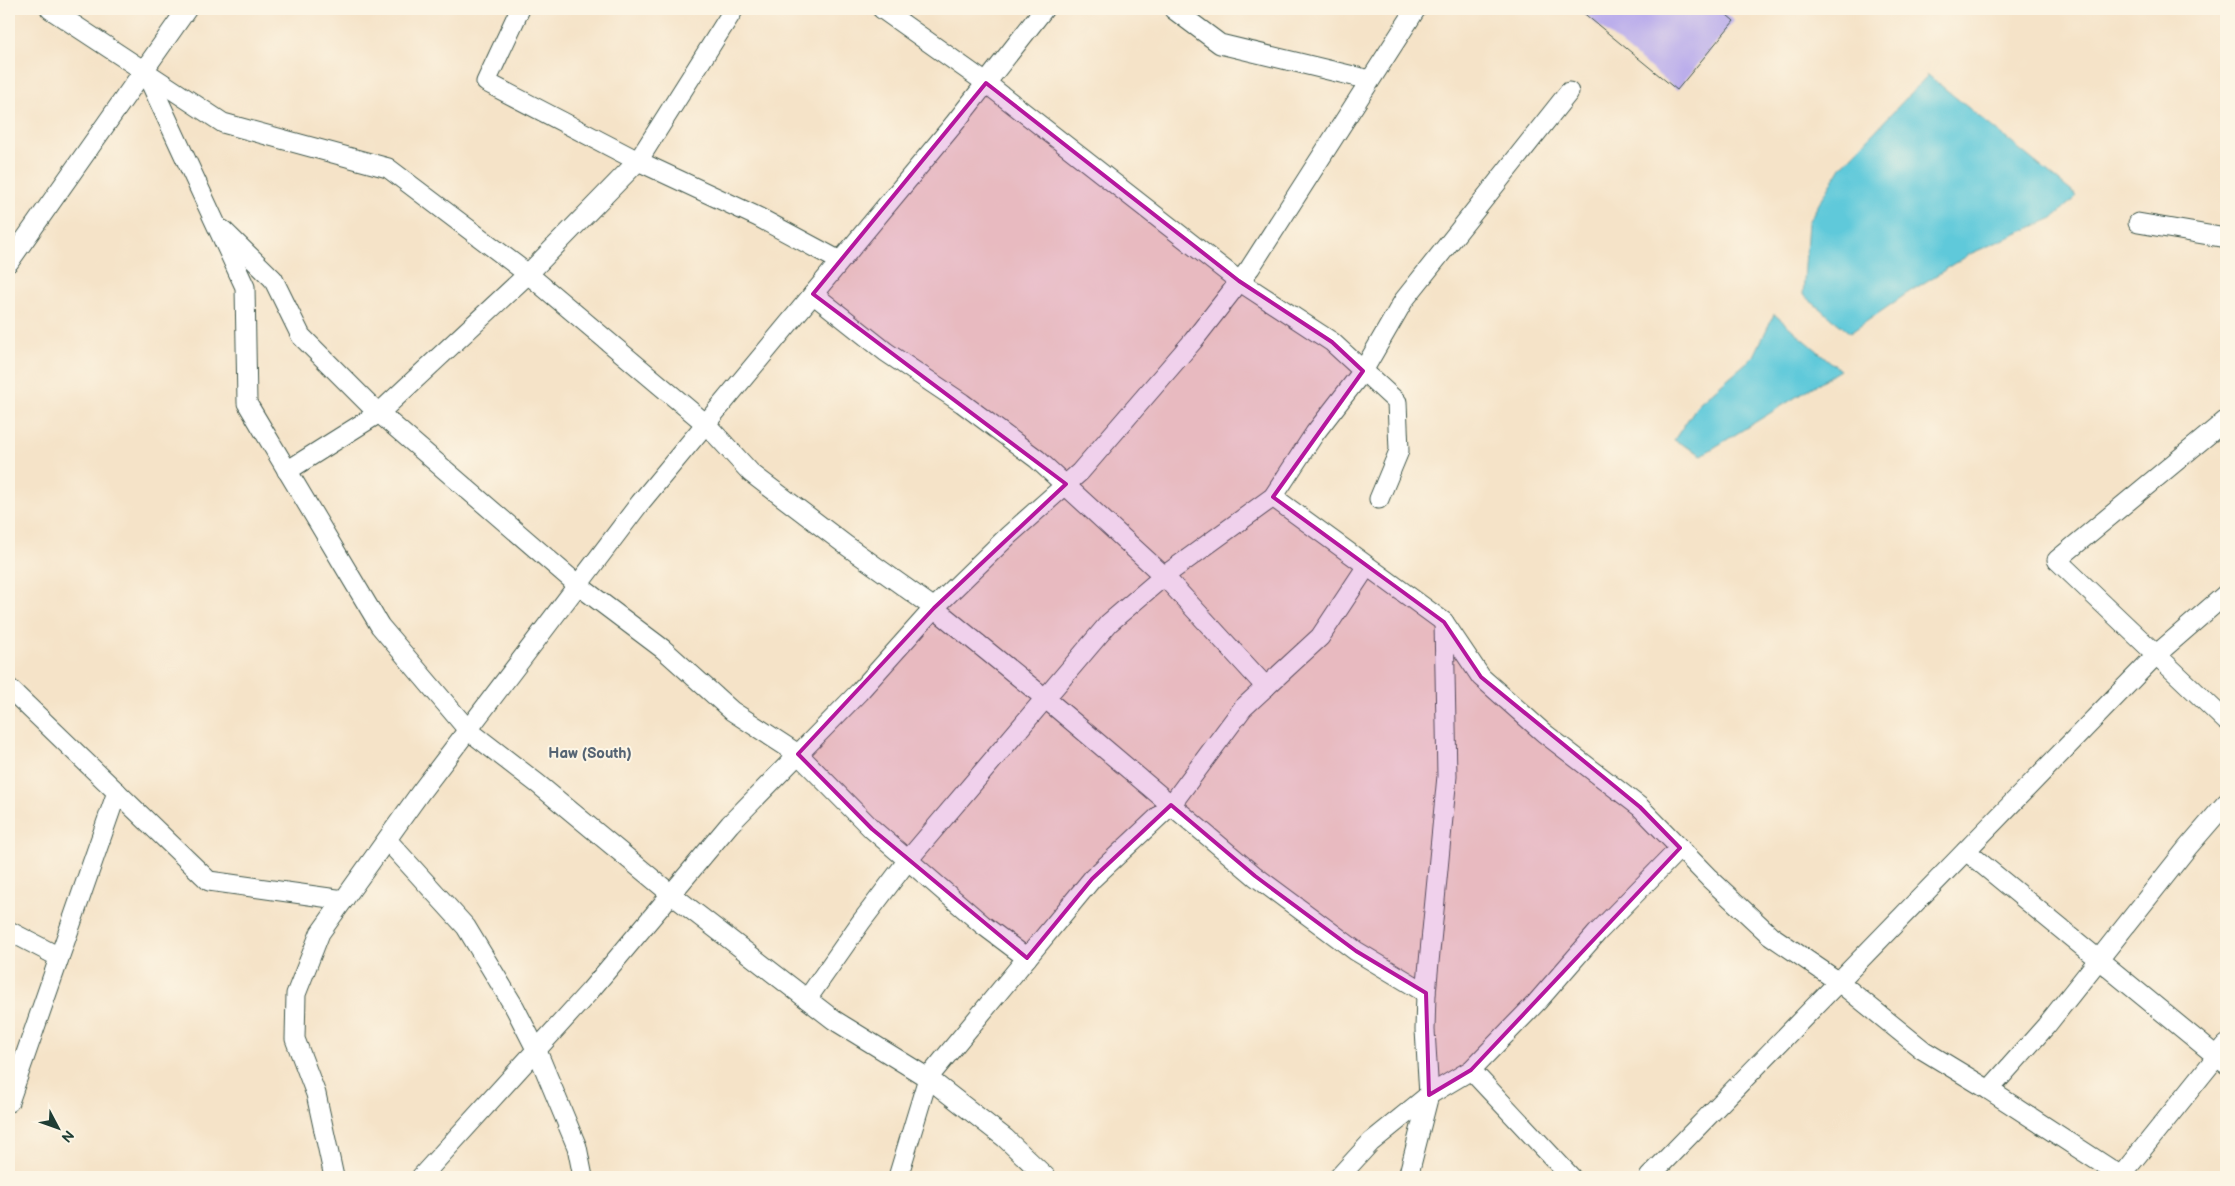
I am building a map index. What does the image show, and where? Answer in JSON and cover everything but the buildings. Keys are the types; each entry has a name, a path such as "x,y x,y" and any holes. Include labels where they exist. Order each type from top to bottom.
{"street":[{"path":"50,9 223,123 388,168 528,274 706,424 751,473 847,546 934,608 1046,699 1255,876 1356,951 1426,993"},
{"path":"9,262 187,9"},
{"path":"520,9 486,82 638,161 758,217 840,261"},
{"path":"287,470 379,413 528,274 638,161 734,9"},
{"path":"882,9 986,83 1239,281 1332,342 1397,402 1399,451 1379,499"},
{"path":"334,1177 316,1094 295,1038 296,994 320,934 386,840 640,503 986,83 1044,9"},
{"path":"1173,9 1220,44 1370,80"},
{"path":"421,1177 590,992 730,824 858,692 934,608 1008,534 1080,472 1181,355 1239,281 1416,9"},
{"path":"145,71 244,287 247,404 380,626 468,730 538,784 671,894 834,1020 928,1078 1004,1138 1046,1177"},
{"path":"807,999 861,922 908,860 1109,623 1164,576 1273,497 1315,434 1363,371 1404,300 1568,92"},
{"path":"215,223 273,279 301,336 379,413 578,585 663,648 732,711 798,754 872,829 983,925 1027,958"},
{"path":"2138,223 2226,238"},
{"path":"813,294 886,352 962,403 1037,458 1164,576 1266,687"},
{"path":"2226,420 2057,560 2226,721"},
{"path":"1273,497 1444,622 1481,677 1544,733 1640,807 1770,935 1839,982 1923,1050 1989,1090 2121,1177 2223,1055 2100,961 1966,851"},
{"path":"898,1177 928,1078 1092,879 1171,805 1243,708 1320,637 1367,566"},
{"path":"1649,1177 2157,654 2226,594"},
{"path":"1408,1177 1429,1095 1425,1030 1426,993 1447,776 1444,622"},
{"path":"9,688 209,881 344,900"},
{"path":"9,1102 116,792"},
{"path":"1989,1090 2100,961 2188,847 2226,803"},
{"path":"386,840 466,927 515,1008 537,1051 578,1147 583,1177"},
{"path":"1338,1177 1371,1142 1429,1095 1472,1070 1537,1002 1597,933 1680,848"},
{"path":"9,931 59,956"},
{"path":"1472,1070 1571,1177"}],"highlighted area":[{"path":"986,83 1239,281 1332,342 1363,371 1273,497 1444,622 1481,677 1640,807 1680,848 1471,1070 1429,1095 1426,993 1356,951 1255,876 1171,805 1092,879 1027,958 872,829 798,754 934,608 1066,484 813,294"}],"water":[{"path":"1928,75 2077,196 2053,218 1972,253 1906,294 1850,333 1803,295 1808,222 1841,167"},
{"path":"1774,314 1840,370 1702,455 1674,440 1699,403 1754,356"}],"district":[{"name":"Haw (South)","path":"590,753"}]}
